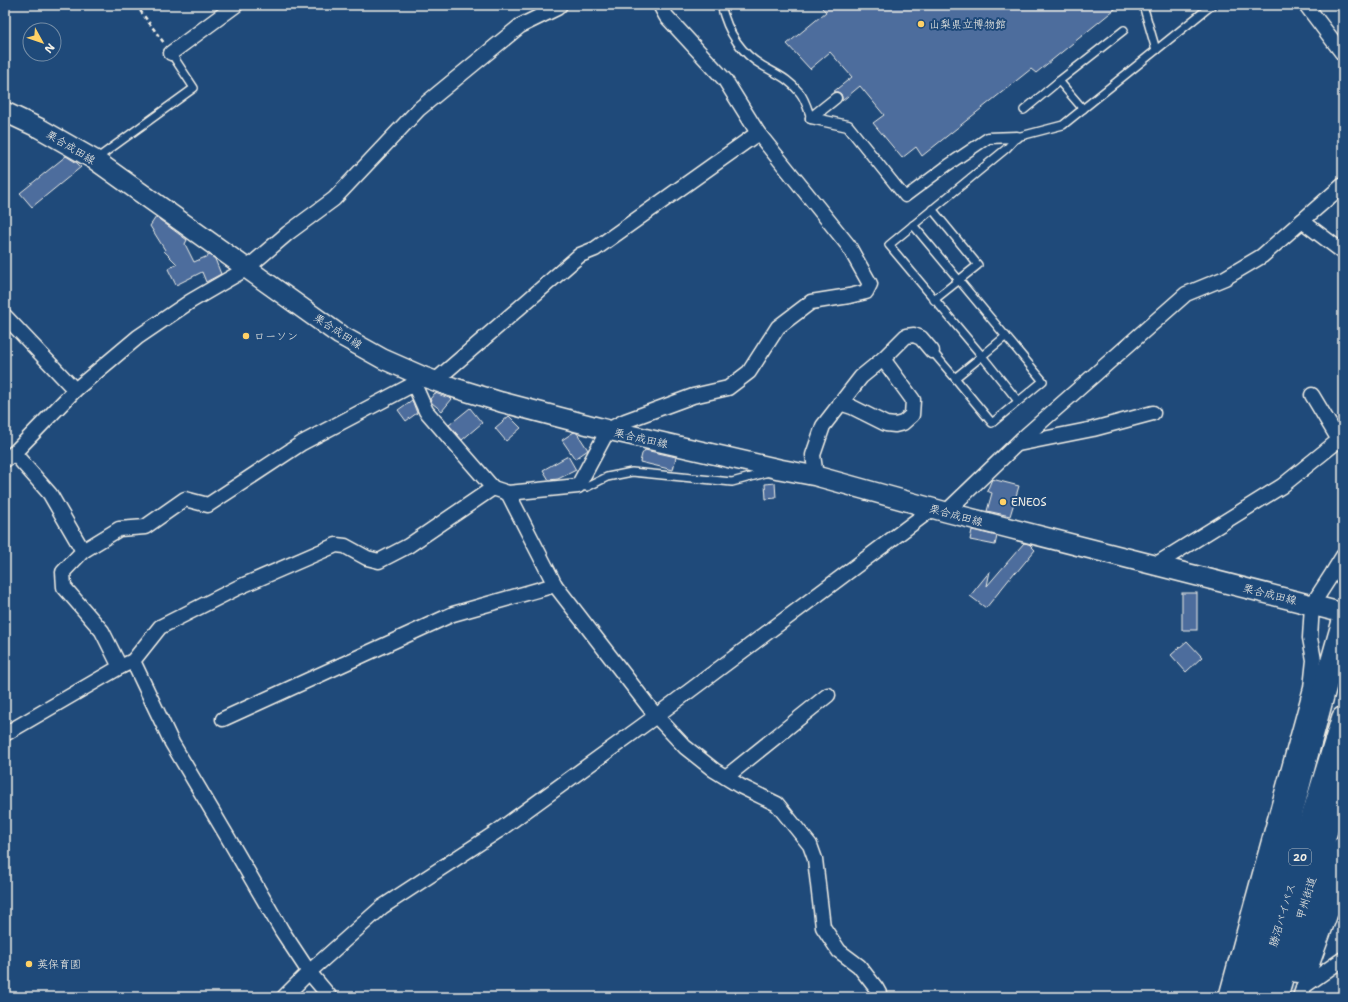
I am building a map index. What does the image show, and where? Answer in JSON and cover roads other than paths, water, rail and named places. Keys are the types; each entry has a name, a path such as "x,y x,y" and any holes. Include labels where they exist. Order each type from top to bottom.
{"highway":[{"path":"1242,997 1261,932 1322,695 1343,623"},
{"name":"勝沼バイパス","path":"1257,997 1343,718"},
{"name":"甲州街道","path":"1276,997 1343,776"},
{"path":"1296,994 1302,958 1343,848"}],"main road":[{"name":"栗合成田線","path":"5,112 39,128 95,160 340,335 425,381 608,430 816,476 939,510 1343,613"}],"street":[{"path":"171,53 236,5"},
{"path":"83,551 50,494 9,456 75,390 138,337 191,301 246,269 288,233 334,199 419,109 520,26 557,8 560,5"},
{"path":"425,381 426,411 493,488 508,493 578,486 608,430 625,421 693,396 728,388 749,372 778,327 811,302 866,292 870,284 848,245 758,133 725,80 666,16 660,5"},
{"path":"1306,5 1343,54"},
{"path":"811,118 836,98"},
{"path":"811,118 848,126 905,197 988,138 1017,137"},
{"path":"120,668 102,631 64,587 63,572 83,551 119,529 145,528 184,499 208,505 302,443 425,381 580,255 595,249 758,133"},
{"path":"284,997 309,972 382,907 498,831 939,510 1018,444 1186,294 1225,278 1262,256 1343,185"},
{"path":"1302,221 1343,252"},
{"path":"5,316 75,390"},
{"path":"816,476 813,455 823,426 861,377 883,359 906,336 914,335 921,338 932,351"},
{"path":"840,403 852,407 886,424 895,425 903,423 912,415 913,400 883,359"},
{"path":"1155,565 1282,486 1341,438 1312,395"},
{"path":"1018,444 1093,429 1154,413"},
{"path":"5,734 133,662 160,627 237,588 336,545 345,546 367,558 379,561 408,546 493,488"},
{"path":"508,493 555,585 656,716 685,747 714,770 740,786 777,804 810,844 815,859 823,927 839,951 859,966 881,997"},
{"path":"1226,997 1311,688 1314,660 1310,638 1312,605 1343,556"},
{"path":"223,719 453,614 555,585"},
{"path":"133,662 172,744 282,931 309,972 330,997"},
{"path":"726,777 828,695"},
{"path":"1296,994 1343,879"},
{"path":"1296,994 1343,958"}],"lane":[{"path":"721,5 729,30 745,54 762,66 786,78 801,94 811,118"},
{"path":"1143,5 1156,50"},
{"path":"1018,401 889,245 1007,148 1017,137 1063,125 1212,5"},
{"path":"1024,110 1124,30"},
{"path":"95,160 194,88 171,53"},
{"path":"1059,81 1083,109"},
{"path":"932,209 978,265 934,300"},
{"path":"913,225 1043,380 992,423 932,351"},
{"path":"955,378 1006,336"},
{"path":"578,486 587,487 606,477 632,472 732,482 779,469"}],"tunnel":[{"path":"1290,997 1303,987"}],"place":[{"name":"山梨県立博物館","path":"921,24"},
{"name":"ローソン","path":"246,336"},
{"name":"ENEOS","path":"1003,502"},
{"name":"英保育園","path":"29,964"}]}
